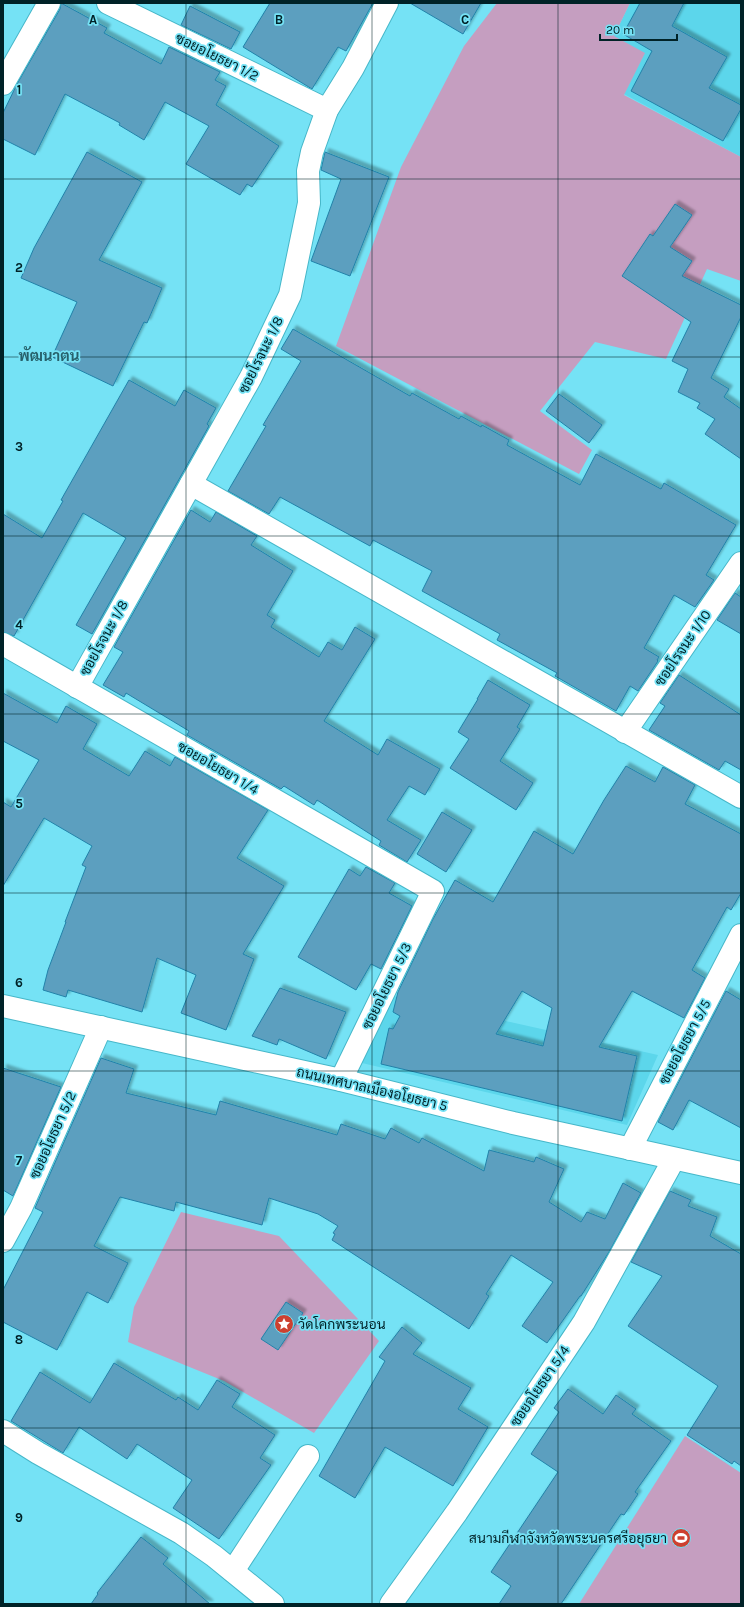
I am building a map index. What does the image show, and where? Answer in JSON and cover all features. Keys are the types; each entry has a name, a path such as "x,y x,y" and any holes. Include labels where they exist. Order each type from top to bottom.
{"street":[{"path":"3,84 49,3"},
{"name":"ซอยอโยธยา 1/2","path":"108,3 326,110"},
{"name":"ซอยโรจนะ 1/8","path":"77,687 251,377 290,295 309,202 308,171 312,152 326,110 353,68 387,3"},
{"path":"191,484 741,797"},
{"name":"ซอยโรจนะ 1/10","path":"625,732 741,563"},
{"name":"ซอยอโยธยา 1/4","path":"3,644 433,891"},
{"name":"ซอยอโยธยา 5/3","path":"341,1080 433,891"},
{"name":"ซอยอโยธยา 5/5","path":"630,1149 741,935"},
{"name":"ถนนเทศบาลเมืองอโยธยา 5","path":"3,1006 341,1080 513,1123 741,1173"},
{"name":"ซอยอโยธยา 5/2","path":"3,1242 21,1208 101,1027"},
{"name":"ซอยอโยธยา 5/4","path":"391,1604 457,1512 584,1322 674,1159"},
{"path":"3,1431 38,1453 181,1533 214,1556 273,1604"},
{"path":"233,1571 308,1456"}],"shaded area":[{"path":"497,3 630,3 614,36 645,53 624,95 741,157 741,281 707,269 666,359 595,342 540,411 592,450 579,474 336,346 401,167 464,46"},
{"path":"630,3 741,3 741,157 624,94 614,36"},
{"path":"393,996 658,1055 627,1125 362,1063"},
{"path":"181,1212 279,1236 379,1341 314,1433 224,1381 128,1342 134,1307"},
{"name":"สนามกีฬาจังหวัดพระนครศรีอยุธยา","path":"685,1436 741,1473 741,1604 579,1604"}],"building":[{"path":"61,3 107,28 104,33 161,64 169,47 220,72 215,80 226,86 216,105 279,146 252,187 247,184 240,195 186,164 209,126 165,102 144,140 119,125 120,123 65,94 35,155 3,139 3,113 17,84 60,9"},
{"path":"270,3 373,3 346,51 338,47 312,89 243,47"},
{"path":"410,3 481,3 463,34"},
{"path":"640,3 684,3 672,26 727,57 709,88 741,105 741,109 723,141 631,91 652,51 623,34"},
{"path":"190,6 240,32 231,49 181,25"},
{"path":"87,152 142,182 99,260 162,288 147,323 144,322 113,386 52,357 77,302 21,278 34,248"},
{"path":"325,152 389,177 350,276 311,261 341,179 321,170"},
{"path":"675,204 692,215 670,247 692,261 682,276 741,305 741,317 711,378 729,389 724,397 741,409 741,459 705,434 715,419 697,408 700,403 678,392 688,369 672,361 691,322 622,276 650,234 653,236"},
{"path":"293,329 410,396 412,393 459,419 461,416 481,427 482,425 509,440 507,445 580,485 596,454 661,489 664,483 736,525 706,575 714,580 695,607 674,595 644,648 659,657 657,660 658,661 638,691 630,686 616,711 555,676 557,673 497,640 500,634 422,591 432,571 373,540 370,546 280,497 269,514 228,491 266,426 263,425 301,361 281,349"},
{"path":"129,380 175,406 184,390 216,408 207,424 209,426 92,634 76,625 126,538 83,513 14,636 3,632 3,514 42,538 63,501 61,500"},
{"path":"559,394 602,425 589,443 546,411"},
{"path":"191,510 210,522 216,512 257,536 251,545 293,571 267,615 275,620 271,627 319,657 328,642 342,650 355,627 375,639 324,721 378,755 387,739 440,769 425,795 409,786 387,820 421,840 407,862 379,845 381,841 317,800 314,805 284,786 281,789 187,735 189,731 126,693 124,697 103,685 123,652 114,647"},
{"path":"735,593 741,597 741,634 717,620"},
{"path":"679,675 741,715 741,770 725,761 719,770 649,730 665,706 660,703"},
{"path":"488,680 530,705 517,727 520,729 500,761 533,783 516,810 450,768 469,739 458,732"},
{"path":"3,693 57,723 66,706 97,724 83,749 129,776 145,751 170,766 175,757 268,810 237,858 284,886 243,954 254,959 226,1030 181,1013 196,975 157,958 142,1012 68,990 66,997 43,990 48,970 86,867 82,865 92,846 44,818 3,886 3,802 11,807 39,760 3,741"},
{"path":"626,766 655,782 663,767 695,785 685,804 741,834 741,893 731,910 727,907 692,970 705,978 684,1018 632,991 599,1047 637,1056 622,1121 381,1064 389,1028 393,1029 400,1016 393,1012 398,992 433,919 455,880 493,902 534,831 573,854 604,800","holes":["522,991 552,1008 543,1046 496,1034"]},
{"path":"442,812 472,830 446,872 417,854"},
{"path":"366,867 395,883 389,893 412,906 381,969 371,964 356,990 298,957 349,869 360,876"},
{"path":"280,988 346,1012 326,1059 279,1039 277,1045 252,1036"},
{"path":"726,991 741,1000 741,1128 689,1100 673,1130 658,1122"},
{"path":"101,1058 134,1069 126,1093 216,1115 220,1101 337,1135 341,1124 385,1139 391,1128 419,1143 422,1138 484,1171 489,1150 534,1162 536,1157 564,1169 549,1202 581,1222 587,1212 605,1219 623,1183 641,1193 609,1252 581,1296 547,1343 522,1326 553,1282 511,1255 486,1294 489,1296 469,1329 332,1240 335,1234 333,1233 338,1226 318,1214 269,1198 262,1225 176,1202 174,1211 120,1197 94,1246 128,1263 108,1303 87,1292 57,1350 3,1322 3,1290 43,1212 35,1208"},
{"path":"3,1068 61,1087 13,1196 3,1190"},
{"path":"670,1191 691,1200 688,1206 717,1217 710,1236 741,1254 741,1466 734,1461 732,1464 687,1435 718,1386 628,1326 662,1276 631,1262"},
{"path":"286,1302 303,1313 278,1350 261,1339"},
{"path":"402,1327 422,1343 413,1354 471,1388 458,1409 488,1427 453,1486 385,1447 355,1498 319,1476 385,1361 379,1357"},
{"path":"114,1363 176,1400 178,1397 198,1410 217,1380 240,1394 232,1407 275,1435 260,1458 271,1465 219,1539 173,1508 192,1480 137,1444 127,1459 79,1427 63,1453 11,1421 40,1372 90,1403"},
{"path":"568,1389 603,1414 616,1395 636,1409 632,1414 671,1441 635,1492 638,1494 624,1515 621,1514 561,1604 499,1604 511,1586 491,1572 558,1472 531,1454 559,1412 554,1408"},
{"path":"141,1537 168,1558 163,1564 210,1604 91,1604 98,1594 97,1593"}],"place":[{"name":"วัดโคกพระนอน","path":"284,1324"},
{"name":"สนามกีฬาจังหวัดพระนครศรีอยุธยา","path":"681,1538"}],"district":[{"name":"พัฒนาตน","path":"49,356"}]}
